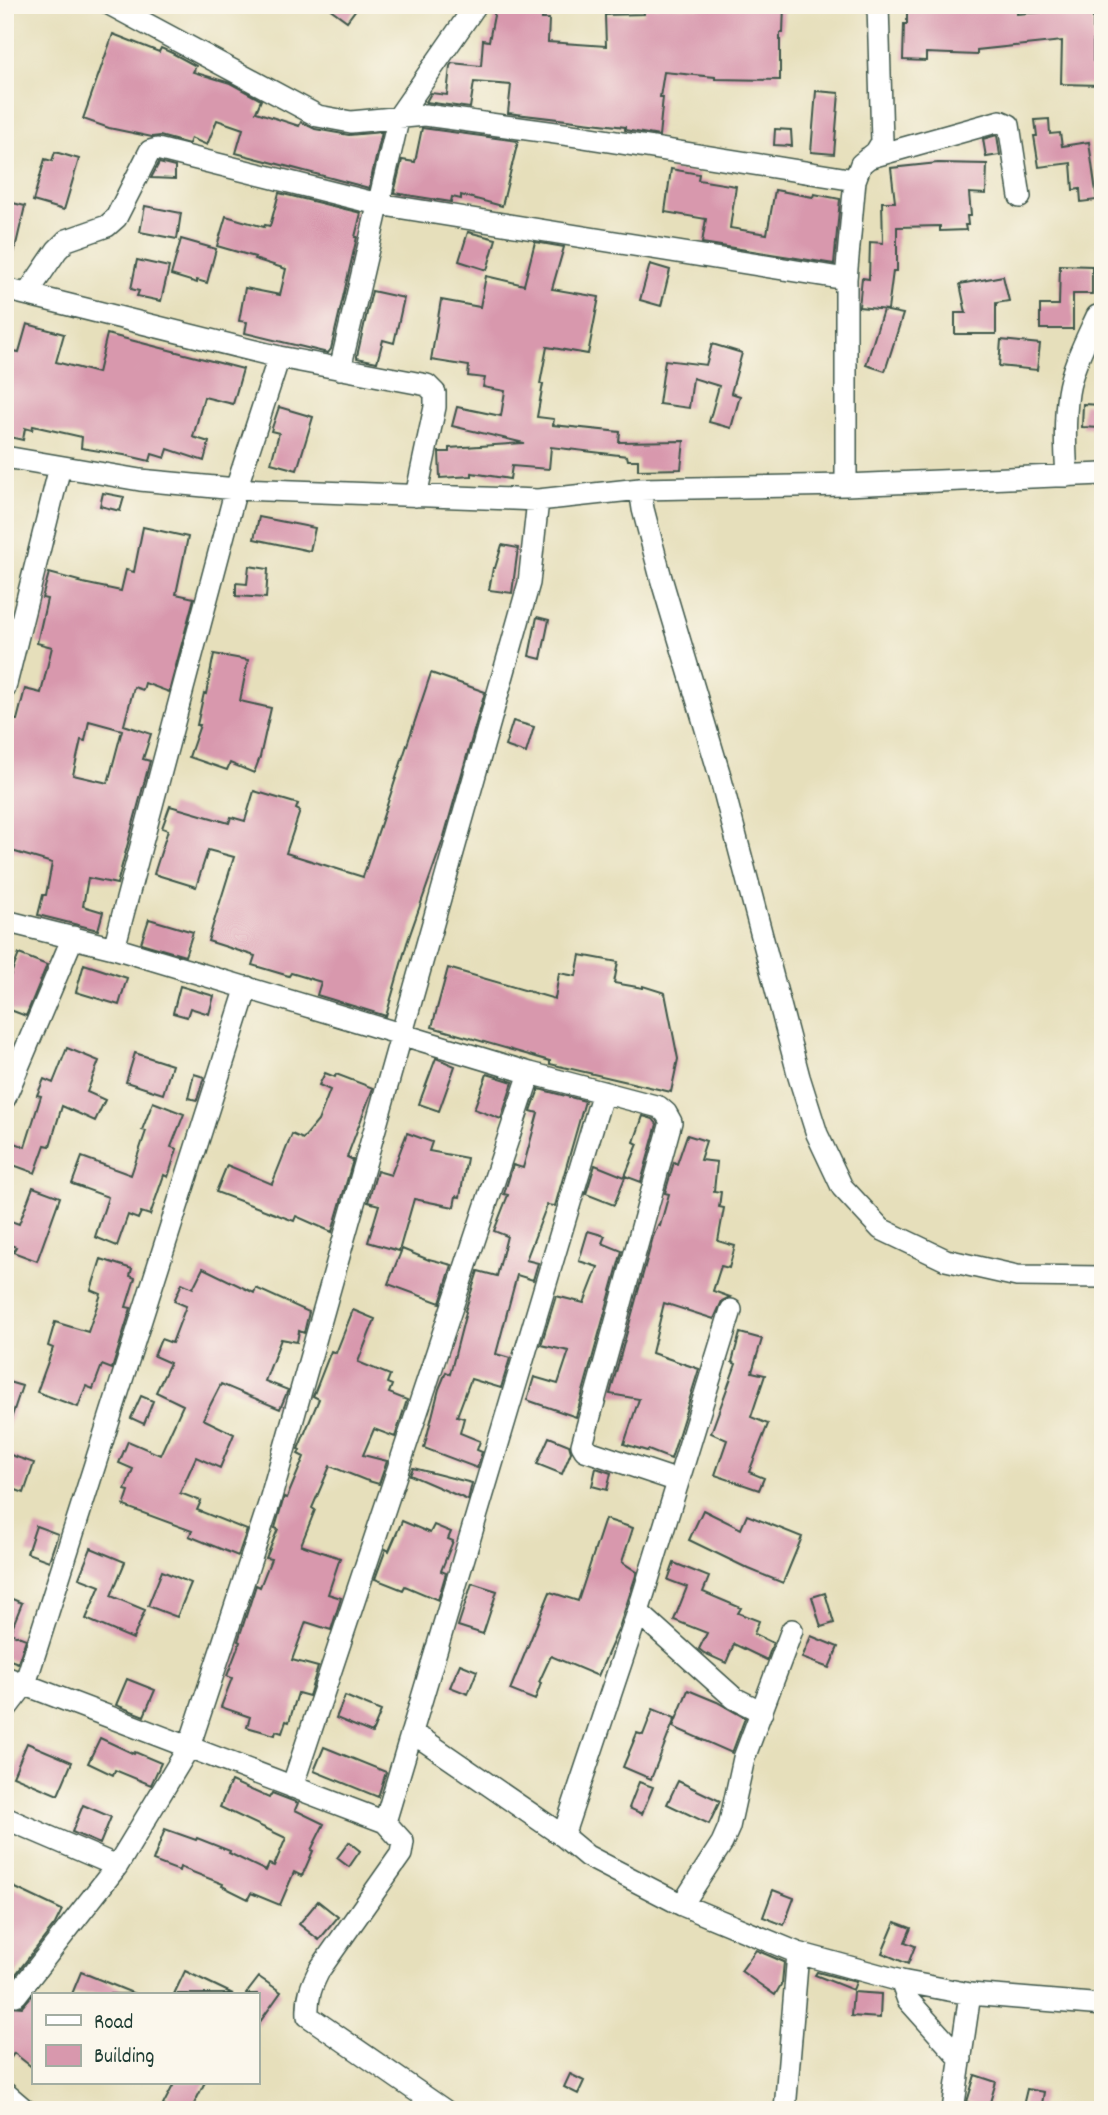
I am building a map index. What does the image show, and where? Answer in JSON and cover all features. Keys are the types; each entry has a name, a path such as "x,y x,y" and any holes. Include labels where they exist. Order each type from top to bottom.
{"street":[{"path":"111,5 317,116 351,122 425,115 855,180"},
{"path":"846,485 846,279 855,180 861,164 876,152 882,142 878,5"},
{"path":"340,369 399,117 466,8"},
{"path":"868,158 1000,121 1009,125 1020,197"},
{"path":"27,294 67,240 107,226 116,218 150,151 157,149 378,204 846,279"},
{"path":"5,289 279,357 427,385 435,393 435,407 416,496"},
{"path":"1067,476 1065,439 1068,391 1097,316"},
{"path":"114,948 236,489 279,357"},
{"path":"5,457 140,480 236,489 538,500 640,489 846,485 1103,474"},
{"path":"5,688 60,467"},
{"path":"640,489 661,578 720,776 799,1077 817,1133 842,1187 881,1228 946,1260 1017,1276 1103,1276"},
{"path":"16,1995 117,1866 188,1747 269,1504 529,583 538,500"},
{"path":"5,921 114,948 530,1073 659,1107 671,1122 582,1446 585,1450 677,1481"},
{"path":"5,1097 73,937"},
{"path":"5,1710 247,987"},
{"path":"292,1787 530,1073"},
{"path":"385,1822 603,1092"},
{"path":"563,1836 638,1612 731,1310"},
{"path":"638,1612 734,1698 762,1712"},
{"path":"682,1905 722,1843 729,1827 744,1758 792,1630"},
{"path":"15,1681 385,1822 403,1842 401,1854 320,1969 310,1988 307,2000 308,2017 444,2110"},
{"path":"411,1734 563,1836 587,1856 682,1905 798,1953 901,1981 970,1994 1103,2005"},
{"path":"5,1818 117,1866"},
{"path":"785,2110 798,1953"},
{"path":"901,1981 908,2000 961,2059"},
{"path":"953,2110 970,1994"},
{"path":"5,2093 25,2110"}],"building":[{"path":"325,5 359,5 347,21"},
{"path":"496,5 543,6 542,19 549,19 548,42 606,46 605,15 644,14 644,7 658,5 699,8 699,5 784,5 783,33 780,33 780,80 715,79 664,72 659,136 625,130 625,127 508,113 511,85 474,82 470,108 426,102 431,93 447,95 452,63 481,66 483,40 489,41"},
{"path":"907,5 1017,5 1017,14 1093,12 1093,61 1100,61 1100,85 1061,84 1062,41 977,50 977,55 926,53 926,61 903,60"},
{"path":"113,34 159,52 161,48 196,66 193,72 230,83 261,100 256,112 299,126 301,122 315,129 349,135 382,132 369,188 236,153 243,129 217,120 207,145 191,138 189,144 160,136 152,137 109,128 83,119"},
{"path":"816,91 839,93 834,154 811,152"},
{"path":"1049,119 1050,134 1060,133 1062,146 1089,142 1097,200 1081,202 1080,189 1073,190 1071,163 1039,167 1034,136 1037,136 1035,120"},
{"path":"422,128 518,141 502,206 461,195 461,199 452,197 451,202 394,193 402,160 415,162"},
{"path":"775,129 791,130 792,146 774,145"},
{"path":"997,135 1000,155 986,157 983,139"},
{"path":"55,152 79,159 64,210 33,201 45,159 52,161"},
{"path":"159,163 175,167 175,179 151,178"},
{"path":"938,163 987,164 986,194 969,193 971,216 967,216 966,230 940,231 940,226 897,227 897,271 893,271 888,310 859,307 862,278 869,279 870,242 883,243 882,202 895,202 891,168"},
{"path":"671,169 699,174 698,180 736,186 730,228 767,234 775,190 840,199 834,264 702,243 706,219 665,212"},
{"path":"279,193 361,213 328,353 245,333 247,322 239,321 245,288 280,295 286,269 217,246 226,216 264,227 270,226"},
{"path":"5,201 25,206 11,266 5,266"},
{"path":"145,206 181,213 177,239 140,232"},
{"path":"468,232 496,239 487,270 459,261"},
{"path":"181,239 216,249 207,283 197,280 197,283 171,275"},
{"path":"535,242 564,247 552,289 599,297 588,354 547,347 537,417 554,419 553,425 620,432 619,442 684,441 681,469 638,470 638,460 628,460 627,456 551,447 549,469 512,466 510,479 472,473 472,476 440,478 439,452 449,452 449,448 524,443 452,426 457,407 501,416 505,391 483,387 485,378 468,376 469,366 431,360 441,300 480,307 486,276 524,285"},
{"path":"137,260 169,267 161,301 137,296 139,291 131,289"},
{"path":"650,264 670,270 661,306 640,300"},
{"path":"1060,265 1092,266 1092,294 1073,294 1073,329 1040,329 1040,305 1059,305"},
{"path":"1003,276 1009,301 996,303 996,334 955,334 955,313 966,313 960,284"},
{"path":"372,291 404,298 394,343 383,340 377,362 357,358"},
{"path":"883,310 903,314 885,371 866,365"},
{"path":"27,324 64,334 56,362 98,373 107,334 243,369 233,404 204,397 193,437 209,442 204,461 168,449 165,458 152,454 150,461 81,448 82,437 33,426 32,430 25,428 23,440 5,436 5,353 19,352"},
{"path":"1001,340 1040,344 1037,370 999,366"},
{"path":"712,344 742,353 731,393 740,396 731,428 709,422 719,386 693,378 689,408 659,404 665,360 706,365"},
{"path":"1083,404 1101,405 1100,428 1082,427"},
{"path":"279,407 313,417 297,470 271,463 279,433 271,431"},
{"path":"103,493 124,497 120,511 100,506"},
{"path":"259,517 315,528 310,551 254,539"},
{"path":"143,527 188,537 176,594 194,598 169,692 145,683 143,690 134,687 124,725 151,734 143,759 150,761 117,884 88,878 83,906 103,912 98,930 38,915 43,895 46,895 52,863 5,849 5,754 25,689 41,693 52,647 37,643 47,599 42,598 49,573 121,591 126,570 134,572","holes":["89,721 122,730 108,783 73,775 81,740 85,741"]},
{"path":"502,545 518,548 512,593 489,590 493,568"},
{"path":"249,566 268,569 266,598 236,596 236,583 247,584"},
{"path":"537,617 549,620 541,659 529,656"},
{"path":"214,654 248,660 240,701 271,708 254,773 230,763 227,770 189,757 200,725 197,725"},
{"path":"431,673 485,692 443,840 407,943 386,1016 317,995 321,982 252,965 255,956 208,941 234,857 208,850 196,887 154,874 168,830 162,828 170,806 229,823 231,817 245,821 254,791 298,804 296,809 300,811 286,853 363,877"},
{"path":"513,721 534,727 526,753 505,746"},
{"path":"149,919 193,932 185,956 141,943"},
{"path":"19,954 47,965 26,1016 5,1008 5,989"},
{"path":"580,955 618,962 614,983 643,986 665,993 678,1059 671,1092 550,1064 550,1061 432,1027 448,968 555,999 559,973 576,976"},
{"path":"84,964 127,978 119,1005 76,992"},
{"path":"180,986 214,996 209,1014 190,1008 187,1017 173,1013"},
{"path":"67,1048 99,1061 87,1092 105,1100 95,1121 62,1106 50,1146 45,1145 35,1173 5,1162 8,1140 25,1147 41,1096 37,1095 44,1079 53,1083"},
{"path":"135,1053 172,1065 163,1094 126,1082"},
{"path":"436,1058 455,1066 439,1111 419,1104"},
{"path":"325,1073 335,1077 336,1074 373,1088 347,1157 353,1160 332,1232 296,1216 294,1221 216,1192 227,1165 272,1184 292,1134 303,1139 318,1121 330,1090 319,1085"},
{"path":"194,1074 204,1077 197,1100 188,1098"},
{"path":"487,1074 513,1082 501,1119 474,1109"},
{"path":"539,1089 585,1101 555,1206 547,1205 526,1260 538,1263 533,1280 517,1275 496,1354 510,1358 501,1388 471,1379 457,1416 464,1418 460,1433 480,1441 477,1450 482,1452 477,1468 424,1448 439,1389 446,1372 450,1374 478,1271 497,1276 507,1236 494,1231 508,1195 504,1194 513,1165 523,1168 538,1113 531,1111"},
{"path":"153,1102 184,1114 171,1147 177,1149 168,1177 164,1175 150,1215 141,1212 138,1219 128,1215 117,1246 95,1237 108,1197 72,1184 82,1157 131,1175 146,1131 142,1130"},
{"path":"643,1116 653,1119 657,1124 641,1182 625,1176 638,1144 634,1142"},
{"path":"407,1133 432,1142 429,1151 467,1158 460,1197 456,1196 454,1207 414,1199 399,1251 368,1242 379,1205 368,1202 377,1171 391,1175"},
{"path":"687,1135 706,1141 700,1160 717,1162 714,1191 721,1192 719,1207 724,1208 718,1241 735,1246 729,1268 721,1266 713,1291 730,1297 722,1301 714,1319 664,1303 652,1353 699,1369 671,1459 624,1444 639,1399 610,1394 653,1237 658,1225 660,1226 669,1194 665,1193 674,1162 677,1164"},
{"path":"595,1165 625,1177 614,1205 586,1194"},
{"path":"33,1187 60,1197 37,1261 13,1252 16,1247 5,1243 5,1219 19,1224"},
{"path":"588,1231 605,1236 602,1243 622,1251 576,1417 527,1400 534,1377 558,1384 569,1351 541,1345 556,1296 584,1303 598,1267 579,1261"},
{"path":"402,1249 429,1260 452,1265 440,1303 388,1284"},
{"path":"101,1259 132,1269 130,1276 135,1278 126,1307 131,1308 112,1369 102,1365 93,1389 86,1386 78,1407 37,1392 53,1348 48,1346 55,1322 88,1332 101,1294 91,1290"},
{"path":"203,1268 254,1293 256,1288 309,1312 304,1333 299,1331 297,1342 281,1339 265,1381 288,1390 280,1409 221,1384 203,1419 234,1434 220,1468 196,1457 180,1493 201,1501 197,1510 247,1530 238,1556 189,1536 192,1531 124,1506 129,1491 125,1490 133,1469 119,1463 128,1441 160,1455 183,1405 156,1392 170,1363 154,1356 161,1339 172,1343 186,1306 174,1301 182,1283 193,1288"},
{"path":"353,1310 375,1319 358,1362 390,1375 387,1383 392,1385 389,1393 407,1400 395,1437 374,1429 363,1455 387,1461 379,1484 330,1466 312,1508 315,1510 301,1545 340,1558 328,1594 341,1598 331,1630 306,1622 292,1660 318,1667 309,1696 298,1693 289,1722 286,1721 282,1733 276,1731 275,1735 247,1727 250,1717 221,1707 232,1678 227,1676 256,1585 260,1587 271,1559 266,1558 278,1529 275,1528 284,1497 287,1498 304,1457 298,1454 298,1449 319,1399 313,1396 331,1351 336,1353"},
{"path":"740,1333 762,1339 752,1372 765,1375 751,1417 768,1424 749,1472 764,1478 759,1490 715,1475 727,1440 711,1433 736,1364 732,1362"},
{"path":"5,1381 22,1386 8,1428 5,1428"},
{"path":"141,1396 153,1401 144,1424 131,1418"},
{"path":"549,1437 569,1445 571,1452 562,1474 537,1464"},
{"path":"5,1453 34,1463 24,1493 5,1486"},
{"path":"413,1468 472,1483 468,1500 410,1475"},
{"path":"596,1468 611,1473 607,1490 592,1486"},
{"path":"703,1510 741,1529 747,1515 802,1537 783,1583 689,1540"},
{"path":"605,1519 633,1528 622,1562 637,1572 619,1628 598,1676 551,1656 539,1682 541,1683 535,1700 510,1690 550,1592 578,1601"},
{"path":"402,1521 430,1533 434,1525 451,1532 448,1539 453,1541 441,1571 446,1573 438,1600 405,1586 403,1590 375,1579 386,1549 389,1551"},
{"path":"36,1526 58,1534 49,1561 27,1553"},
{"path":"91,1548 125,1562 111,1596 145,1610 133,1639 86,1619 100,1586 79,1578"},
{"path":"674,1563 709,1577 703,1592 741,1608 738,1613 759,1621 754,1634 773,1643 767,1660 734,1644 726,1663 699,1649 707,1633 674,1620 687,1587 668,1580"},
{"path":"162,1571 191,1583 177,1617 148,1606"},
{"path":"472,1583 497,1591 483,1634 458,1626"},
{"path":"825,1593 834,1623 821,1627 812,1597"},
{"path":"5,1596 22,1603 10,1633 26,1639 18,1663 5,1658"},
{"path":"811,1636 838,1647 829,1668 802,1658"},
{"path":"460,1664 477,1671 468,1694 450,1687"},
{"path":"127,1679 155,1690 144,1716 116,1705"},
{"path":"688,1690 745,1718 732,1753 673,1727"},
{"path":"345,1696 381,1711 372,1733 336,1718"},
{"path":"653,1709 675,1718 651,1779 623,1767 637,1733 643,1735"},
{"path":"100,1738 161,1763 151,1785 115,1770 113,1775 88,1763"},
{"path":"27,1743 72,1762 58,1795 13,1776"},
{"path":"324,1747 386,1772 378,1797 314,1771"},
{"path":"231,1781 269,1798 272,1793 298,1803 295,1810 324,1824 302,1876 294,1872 280,1905 251,1893 248,1899 222,1886 223,1884 180,1867 179,1871 153,1861 165,1829 230,1851 229,1853 266,1871 269,1864 274,1866 286,1838 220,1807"},
{"path":"678,1781 720,1801 709,1824 667,1804"},
{"path":"639,1782 653,1787 642,1814 629,1808"},
{"path":"83,1805 111,1817 100,1844 72,1832"},
{"path":"349,1842 360,1851 349,1867 337,1858"},
{"path":"5,1883 62,1910 55,1924 5,1988"},
{"path":"773,1890 794,1898 784,1925 763,1917"},
{"path":"318,1901 338,1917 319,1940 299,1924"},
{"path":"895,1922 911,1928 905,1942 915,1946 908,1964 882,1953"},
{"path":"756,1950 784,1962 782,1983 775,1995 741,1971"},
{"path":"185,1971 231,1993 174,1993"},
{"path":"81,1972 133,1993 72,1993"},
{"path":"817,1972 856,1982 853,1990 815,1975"},
{"path":"259,1977 281,1992 259,2023 259,1993 247,1993"},
{"path":"853,1992 881,1994 880,2018 851,2016"},
{"path":"32,1995 32,2067 14,2053 5,2067 5,2014 10,2006 22,2007"},
{"path":"570,2074 584,2081 578,2094 564,2087"},
{"path":"975,2075 996,2082 988,2109 967,2102"},
{"path":"174,2084 204,2084 191,2110 172,2110 163,2105"},
{"path":"1027,2089 1044,2092 1041,2110 1022,2110"}]}
